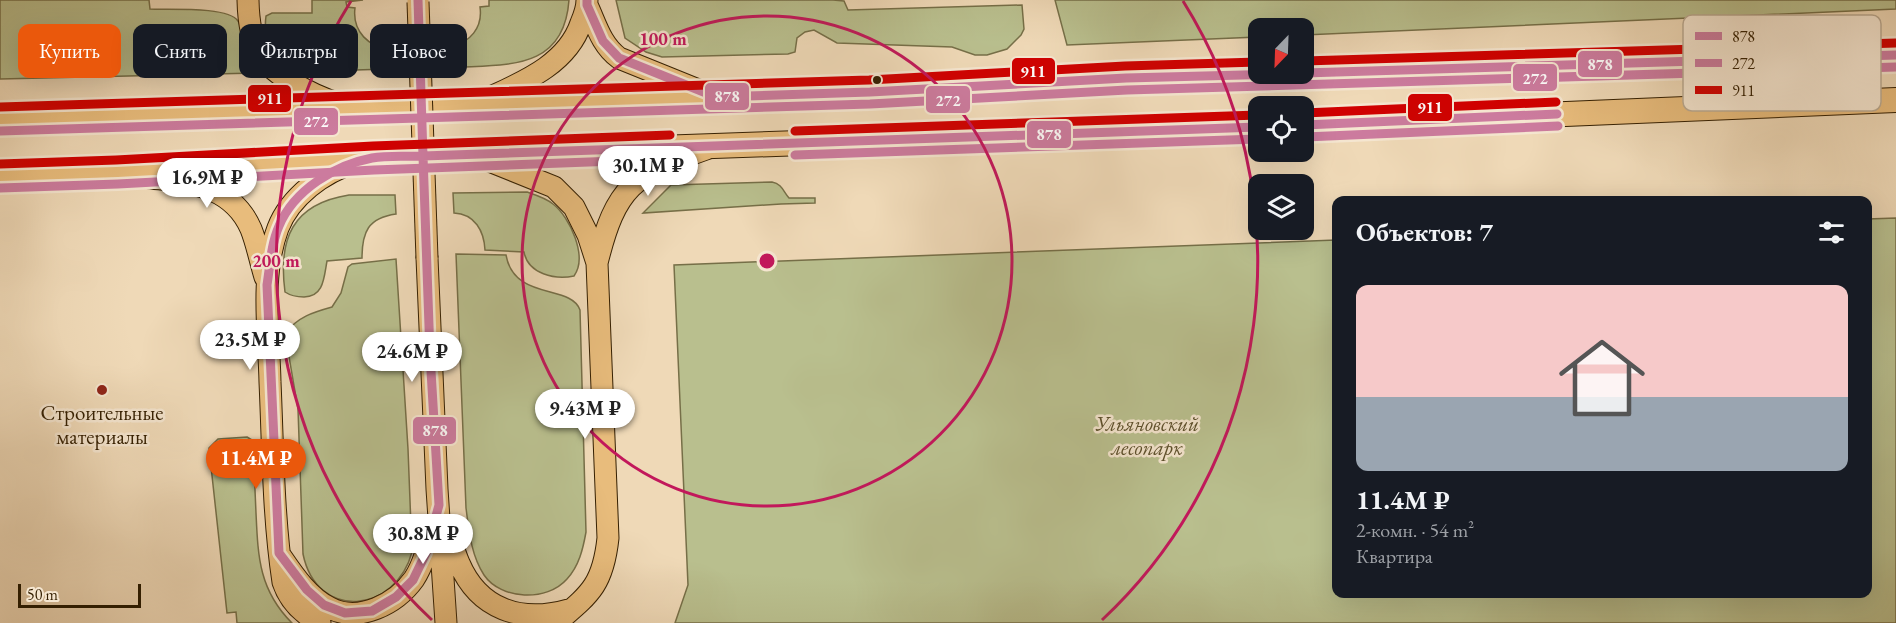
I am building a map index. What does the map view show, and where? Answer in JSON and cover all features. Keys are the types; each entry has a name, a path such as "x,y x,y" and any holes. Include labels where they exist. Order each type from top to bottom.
{"highway":[{"path":"1881,55 1896,55"},
{"path":"0,118 716,98 1126,78 1683,61"},
{"path":"1881,101 1896,100"},
{"path":"1314,125 1683,109"},
{"path":"0,176 473,154 1248,127"}],"main road":[{"path":"248,0 250,24 256,48 272,69 318,96 344,104 375,108"},
{"path":"418,1 427,258 446,623"},
{"path":"587,2 603,42 619,58 716,98"},
{"path":"475,105 531,77 558,59 574,38 587,2"},
{"path":"0,108 44,117"},
{"path":"597,263 612,212 631,186 650,172 713,146"},
{"path":"473,154 544,183 562,194 580,216 597,263 608,538 603,569 595,585 584,599 556,623"},
{"path":"320,623 297,606 286,591 279,553 267,285 274,241 288,208 332,171 341,166 373,158"},
{"path":"117,172 203,186 226,198 240,211 249,225 267,285"},
{"path":"279,553 307,590 324,605 338,612 363,613 402,593 413,580 426,553 439,505"},
{"path":"439,505 460,564 472,585 486,602 502,612 520,618 539,619 554,616 584,599"}],"green space":[{"path":"0,0 149,0 150,9 223,13 232,16 239,24 239,73 227,74 227,24 133,24 133,76 121,76 121,24 18,24 18,78 43,78 0,79"},
{"path":"312,0 363,0 346,2 347,7 355,8 356,24 266,24 266,16 272,13 312,13"},
{"path":"489,0 569,0 565,23 556,40 544,52 528,60 511,64 467,67 467,40 477,28 480,7 489,6"},
{"path":"616,0 833,0 844,1 848,10 1022,5 1024,29 1007,49 987,55 975,55 952,47 837,43 814,30 805,32 797,38 795,52 788,54 662,57 646,52 625,38"},
{"path":"1055,0 1896,0 1896,9 1759,15 1683,15 1683,18 1314,35 1314,18 1248,18 1248,37 1067,45"},
{"path":"358,29 370,43 370,70 358,70"},
{"path":"772,182 780,186 789,198 815,198 815,203 643,213 671,185"},
{"path":"527,192 553,204 571,227 579,259 574,276 559,277 543,274 531,266 524,252 485,250 483,236 473,220 454,213 453,193"},
{"path":"349,195 395,195 396,214 379,219 368,228 363,241 362,258 327,261 322,285 316,294 301,297 285,292 284,256 287,240 293,227 314,207"},
{"name":"Ульяновский лесопарк","path":"1896,218 1896,623 675,623 688,585 674,265 1332,240 1332,598 1872,598 1872,219"},
{"path":"456,254 506,255 511,270 520,279 531,286 566,297 575,302 580,310 586,532 575,569 567,579 548,592 524,595 501,589 484,575 473,551 466,508"},
{"path":"396,259 412,552 403,572 390,588 374,597 357,601 339,599 324,591 311,576 303,554 298,409 286,333 301,319 332,307 341,293 348,267 352,264"},
{"path":"247,437 252,440 253,444 258,544 262,572 273,598 292,623 237,623 236,612 227,613 209,448 218,439"}],"transit line":[{"name":"878","path":"418,0 423,156"},
{"name":"878","path":"587,0 587,5 603,41 619,58 716,97 870,92 1126,78 1248,75"},
{"name":"911","path":"1881,43 1896,43"},
{"name":"911","path":"1314,61 1683,49"},
{"name":"878","path":"1881,55 1896,55"},
{"name":"878","path":"1314,73 1683,61"},
{"name":"911","path":"0,107 869,80 1125,66 1248,62"},
{"name":"272","path":"1881,67 1896,67"},
{"name":"272","path":"0,131 870,104 1127,90 1683,73"},
{"name":"911","path":"1314,113 1556,102"},
{"name":"878","path":"1314,125 1557,114"},
{"name":"911","path":"795,131 1248,115"},
{"name":"272","path":"1314,137 1558,126"},
{"name":"878","path":"423,156 1248,127"},
{"name":"911","path":"0,164 373,146 670,135"},
{"name":"272","path":"795,155 1248,139"},
{"name":"878","path":"423,156 430,354 439,505 426,553 413,580 396,597 372,611 345,613 324,605 307,590 279,553 267,285 271,255 276,233 286,213 295,201 317,181 358,161 372,158 423,156"},
{"name":"272","path":"0,188 374,170 670,159"}],"place":[{"name":"Строительные материалы","path":"102,390"}]}
